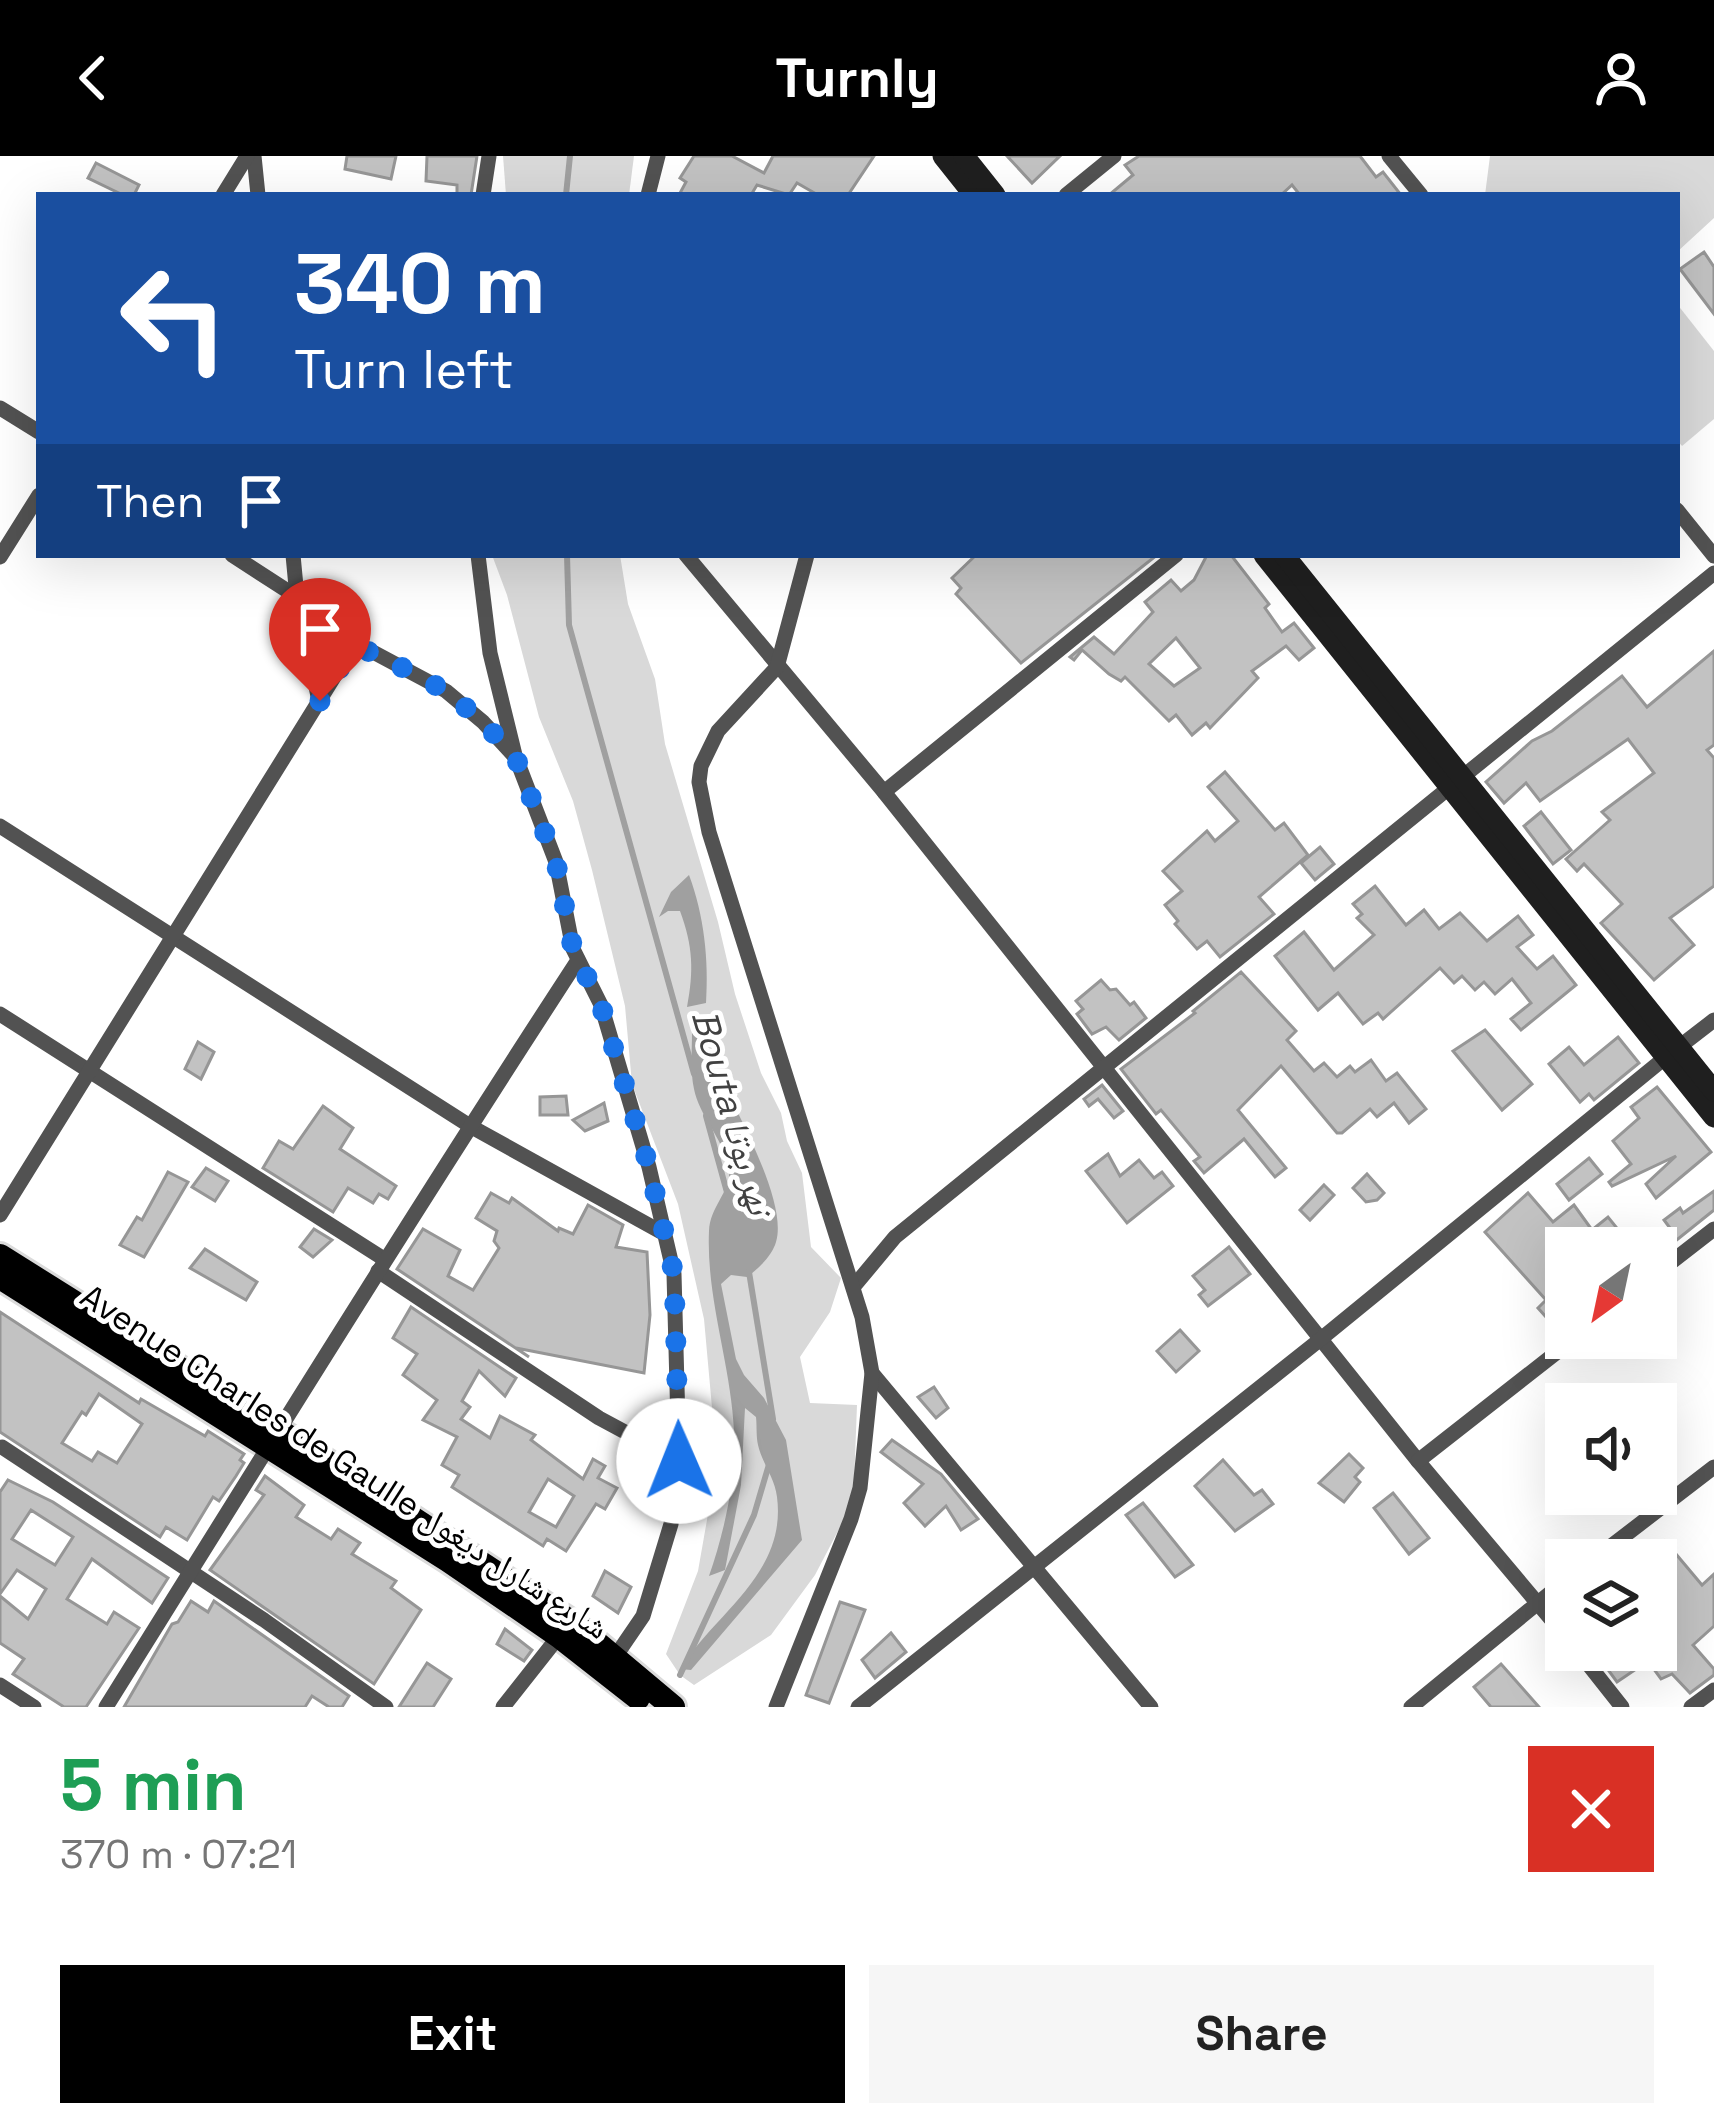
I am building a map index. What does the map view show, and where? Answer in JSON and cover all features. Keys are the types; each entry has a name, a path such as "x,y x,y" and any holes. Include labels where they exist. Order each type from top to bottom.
{"main road":[{"name":"Avenue Charles de Gaulle شارع شارل ديغول","path":"0,1256 630,1681"},
{"name":"Avenue Charles de Gaulle شارع شارل ديغول","path":"0,1277 574,1624 615,1657 648,1707"},
{"path":"630,1681 674,1707"}],"street":[{"path":"225,192 251,156"},
{"path":"251,156 257,192"},
{"path":"483,192 489,156"},
{"path":"648,192 658,156"},
{"path":"943,156 972,192"},
{"path":"964,156 993,192"},
{"path":"1070,192 1114,156"},
{"path":"1389,156 1419,192"},
{"path":"0,407 36,430"},
{"path":"0,557 36,500"},
{"path":"1680,514 1714,556"},
{"path":"237,558 297,597"},
{"path":"293,558 320,701"},
{"path":"478,558 490,653 516,758 556,862 578,960 601,1005 649,1167 674,1274 679,1461 671,1523 643,1616 615,1657"},
{"path":"688,558 884,792 1418,1461 1545,1610"},
{"path":"776,1707 851,1520 860,1488 872,1373 855,1285 709,832 699,782 701,766 718,731 777,667 806,558"},
{"path":"884,792 1172,558"},
{"path":"1267,558 1455,780"},
{"path":"1286,558 1455,780 1672,1052 1714,1117"},
{"path":"855,1285 895,1237 1714,573"},
{"path":"0,1215 347,656 357,650 373,652 446,691 516,758"},
{"path":"0,826 470,1126 663,1233"},
{"path":"106,1707 381,1265 578,960"},
{"path":"0,1014 381,1265 599,1418 679,1461"},
{"path":"857,1707 1714,1020"},
{"path":"1672,1052 1714,1090"},
{"path":"1677,1257 1714,1228"},
{"path":"1418,1461 1548,1359"},
{"path":"872,1373 1148,1706"},
{"path":"2,1448 386,1707"},
{"path":"1620,1539 1714,1467"},
{"path":"1411,1707 1545,1596"},
{"path":"502,1707 559,1636"},
{"path":"1594,1671 1622,1707"},
{"path":"0,1685 34,1707"},
{"path":"1691,1707 1714,1690"}],"shaded area":[{"path":"503,156 634,156 629,192 506,192"},
{"path":"1490,156 1714,156 1714,218 1680,249 1680,192 1485,192"},
{"path":"1680,308 1714,351 1714,419 1682,446"},
{"path":"493,558 620,558 628,604 655,679 665,744 735,994 802,1173 811,1247 841,1278 830,1312 800,1357 810,1403 857,1405 849,1510 815,1575 771,1635 694,1685 680,1675 666,1654 698,1571 717,1463 704,1319 678,1204 632,1084 625,1006 592,870 573,801 539,717"}],"water":[{"path":"689,875 702,922 707,987 706,1003 687,1007 691,959 680,911 659,917 671,892"},
{"path":"692,1033 699,1035 736,1109 773,1197 778,1222 771,1252 747,1277 731,1275 721,1284 736,1359 786,1440 802,1540 691,1670 680,1669 760,1570 777,1524 776,1490 758,1445 756,1417 745,1408 741,1485 725,1570 709,1576 728,1505 734,1449 709,1256 710,1221 729,1173 725,1154 694,1089"}],"building":[{"path":"347,156 396,156 391,179 345,169"},
{"path":"427,156 477,156 471,192 426,181"},
{"path":"694,156 732,156 764,173 773,156 874,156 850,192 813,192 797,183 791,192 757,185 753,192 681,192 686,182 680,178"},
{"path":"1007,156 1060,156 1032,183"},
{"path":"1139,156 1360,156 1376,177 1383,172 1399,192 1298,192 1292,185 1284,192 1113,192 1133,175 1125,165"},
{"path":"96,163 139,185 136,192 117,192 88,178"},
{"path":"1704,252 1714,267 1714,314 1680,269"},
{"path":"973,558 1153,558 1021,663 956,594 961,588 952,578"},
{"path":"1205,558 1233,558 1269,604 1265,608 1282,632 1294,623 1314,648 1299,660 1286,646 1252,671 1258,678 1210,728 1206,723 1192,735 1176,715 1169,721 1125,677 1121,681 1109,674 1082,650 1074,660 1070,657 1094,637 1114,654 1153,612 1145,602 1171,580 1181,591 1194,580","holes":["1176,638 1200,668 1174,686 1149,664"]},
{"path":"1714,651 1714,745 1707,750 1714,758 1714,886 1670,918 1694,945 1654,980 1601,923 1622,904 1584,864 1577,871 1566,859 1610,820 1602,812 1654,773 1628,739 1540,801 1526,783 1504,803 1486,782 1532,741 1552,731 1622,676 1647,707"},
{"path":"1225,772 1275,830 1284,823 1308,855 1259,897 1274,914 1220,957 1207,941 1197,949 1175,924 1178,921 1165,905 1182,891 1163,871 1207,831 1215,841 1238,821 1208,787"},
{"path":"1541,812 1571,850 1553,864 1524,826"},
{"path":"1320,847 1334,864 1315,880 1301,863"},
{"path":"1375,886 1406,925 1424,910 1439,929 1460,913 1487,941 1518,916 1533,935 1517,947 1537,969 1553,956 1576,985 1521,1030 1511,1019 1531,1003 1512,979 1495,994 1484,982 1475,990 1462,976 1454,983 1440,968 1383,1019 1378,1013 1363,1024 1338,993 1318,1010 1275,956 1304,932 1334,970 1374,935 1357,918 1362,914 1353,904"},
{"path":"1241,972 1296,1031 1287,1040 1314,1071 1324,1063 1337,1077 1350,1066 1355,1072 1371,1060 1386,1081 1397,1073 1426,1109 1409,1123 1394,1103 1377,1117 1370,1109 1337,1133 1281,1066 1238,1110 1286,1168 1275,1177 1244,1139 1204,1173 1194,1161 1200,1157 1161,1110 1156,1114 1121,1069"},
{"path":"1101,980 1130,1005 1134,1002 1146,1018 1119,1040 1106,1027 1092,1034 1077,1014 1083,1009 1076,1001"},
{"path":"1485,1030 1532,1084 1502,1110 1453,1051"},
{"path":"1618,1037 1639,1063 1594,1100 1589,1094 1580,1102 1549,1064 1569,1047 1584,1065"},
{"path":"198,1042 214,1052 201,1079 185,1069"},
{"path":"1102,1085 1123,1111 1114,1118 1098,1099 1089,1106 1084,1099"},
{"path":"1657,1087 1711,1152 1656,1198 1646,1184 1676,1156 1612,1186 1609,1182 1631,1164 1613,1141 1639,1118 1631,1107"},
{"path":"566,1096 568,1115 540,1115 540,1097"},
{"path":"604,1103 608,1121 585,1131 573,1120"},
{"path":"323,1106 353,1128 340,1149 396,1186 388,1199 379,1194 373,1203 348,1188 333,1212 263,1168 279,1141 293,1149"},
{"path":"1108,1154 1120,1176 1139,1160 1154,1178 1162,1172 1173,1186 1127,1223 1086,1171"},
{"path":"1589,1158 1602,1174 1569,1200 1557,1184"},
{"path":"206,1168 228,1181 215,1201 192,1187"},
{"path":"168,1172 188,1182 144,1257 120,1245 137,1217 142,1220"},
{"path":"1367,1174 1384,1193 1366,1202 1353,1188"},
{"path":"1324,1185 1334,1195 1310,1220 1300,1210"},
{"path":"1714,1191 1714,1210 1677,1240 1677,1227 1669,1227 1664,1220 1680,1208 1683,1213"},
{"path":"491,1193 509,1203 512,1198 558,1231 573,1234 588,1205 623,1225 616,1247 647,1252 650,1315 644,1373 516,1348 529,1357 397,1269 423,1229 460,1250 448,1276 473,1290 499,1248 494,1241 497,1231 476,1218"},
{"path":"1528,1193 1553,1222 1574,1205 1590,1227 1545,1227 1545,1299 1485,1232"},
{"path":"1608,1217 1616,1227 1596,1227"},
{"path":"314,1229 332,1240 313,1257 300,1247"},
{"path":"1229,1247 1250,1274 1208,1306 1199,1295 1205,1290 1193,1276"},
{"path":"205,1249 257,1282 246,1300 190,1268"},
{"path":"411,1307 516,1378 505,1396 479,1371 462,1401 470,1407 461,1419 490,1438 500,1416 535,1435 531,1440 583,1479 593,1459 605,1466 598,1478 617,1488 605,1509 596,1504 566,1551 547,1539 543,1546 452,1487 459,1475 442,1465 457,1437 423,1420 437,1400 403,1375 417,1354 393,1338","holes":["548,1479 574,1496 556,1527 529,1512"]},
{"path":"0,1312 139,1403 141,1399 205,1436 208,1431 244,1454 240,1460 244,1463 219,1501 213,1497 187,1540 166,1527 160,1537 0,1432","holes":["99,1394 142,1424 117,1463 98,1452 92,1461 62,1443"]},
{"path":"1180,1330 1199,1351 1176,1372 1157,1351"},
{"path":"934,1387 948,1408 936,1418 918,1397"},
{"path":"892,1440 941,1474 978,1519 961,1530 946,1506 925,1526 904,1503 923,1484 881,1452"},
{"path":"1349,1454 1363,1468 1355,1477 1360,1482 1344,1502 1319,1483"},
{"path":"1223,1460 1254,1495 1262,1490 1273,1504 1235,1531 1195,1486"},
{"path":"265,1476 304,1505 296,1517 331,1539 338,1529 360,1543 352,1554 396,1581 391,1588 421,1610 374,1684 210,1570 264,1495 256,1490"},
{"path":"8,1480 53,1502 168,1578 152,1603 92,1559 67,1599 107,1624 114,1612 139,1628 86,1707 64,1707 13,1674 24,1659 0,1643 0,1596 28,1619 46,1589 17,1570 0,1594 0,1492","holes":["31,1510 73,1537 55,1565 12,1539"]},
{"path":"1393,1493 1429,1538 1409,1554 1374,1508"},
{"path":"1143,1503 1193,1565 1175,1577 1126,1515"},
{"path":"1677,1555 1702,1585 1714,1574 1714,1626 1693,1645 1714,1675 1690,1693 1672,1674 1661,1679 1655,1671 1677,1671"},
{"path":"605,1571 631,1587 618,1613 593,1596"},
{"path":"191,1601 208,1612 214,1601 349,1696 342,1707 329,1707 312,1696 305,1707 124,1707 172,1624"},
{"path":"840,1602 865,1610 829,1703 806,1695"},
{"path":"505,1629 532,1650 524,1661 497,1644"},
{"path":"891,1633 906,1652 875,1678 862,1660"},
{"path":"427,1663 451,1679 433,1707 399,1707"},
{"path":"1501,1664 1539,1707 1491,1707 1474,1687"},
{"path":"1609,1671 1633,1671 1617,1682"}],"waterway":[{"name":"Bouta نهر بوتا","path":"566,192 570,156"},
{"name":"Bouta نهر بوتا","path":"567,558 569,625 694,1074"},
{"name":"Bouta نهر بوتا","path":"706,1116 728,1196"},
{"name":"Bouta نهر بوتا","path":"749,1272 773,1419"},
{"name":"Bouta نهر بوتا","path":"680,1675 754,1515 770,1461"}],"route":[{"path":"320,701 347,656 357,650 373,652 446,691 516,758 556,862 573,949 601,1005 649,1167 674,1274 679,1461"}]}
